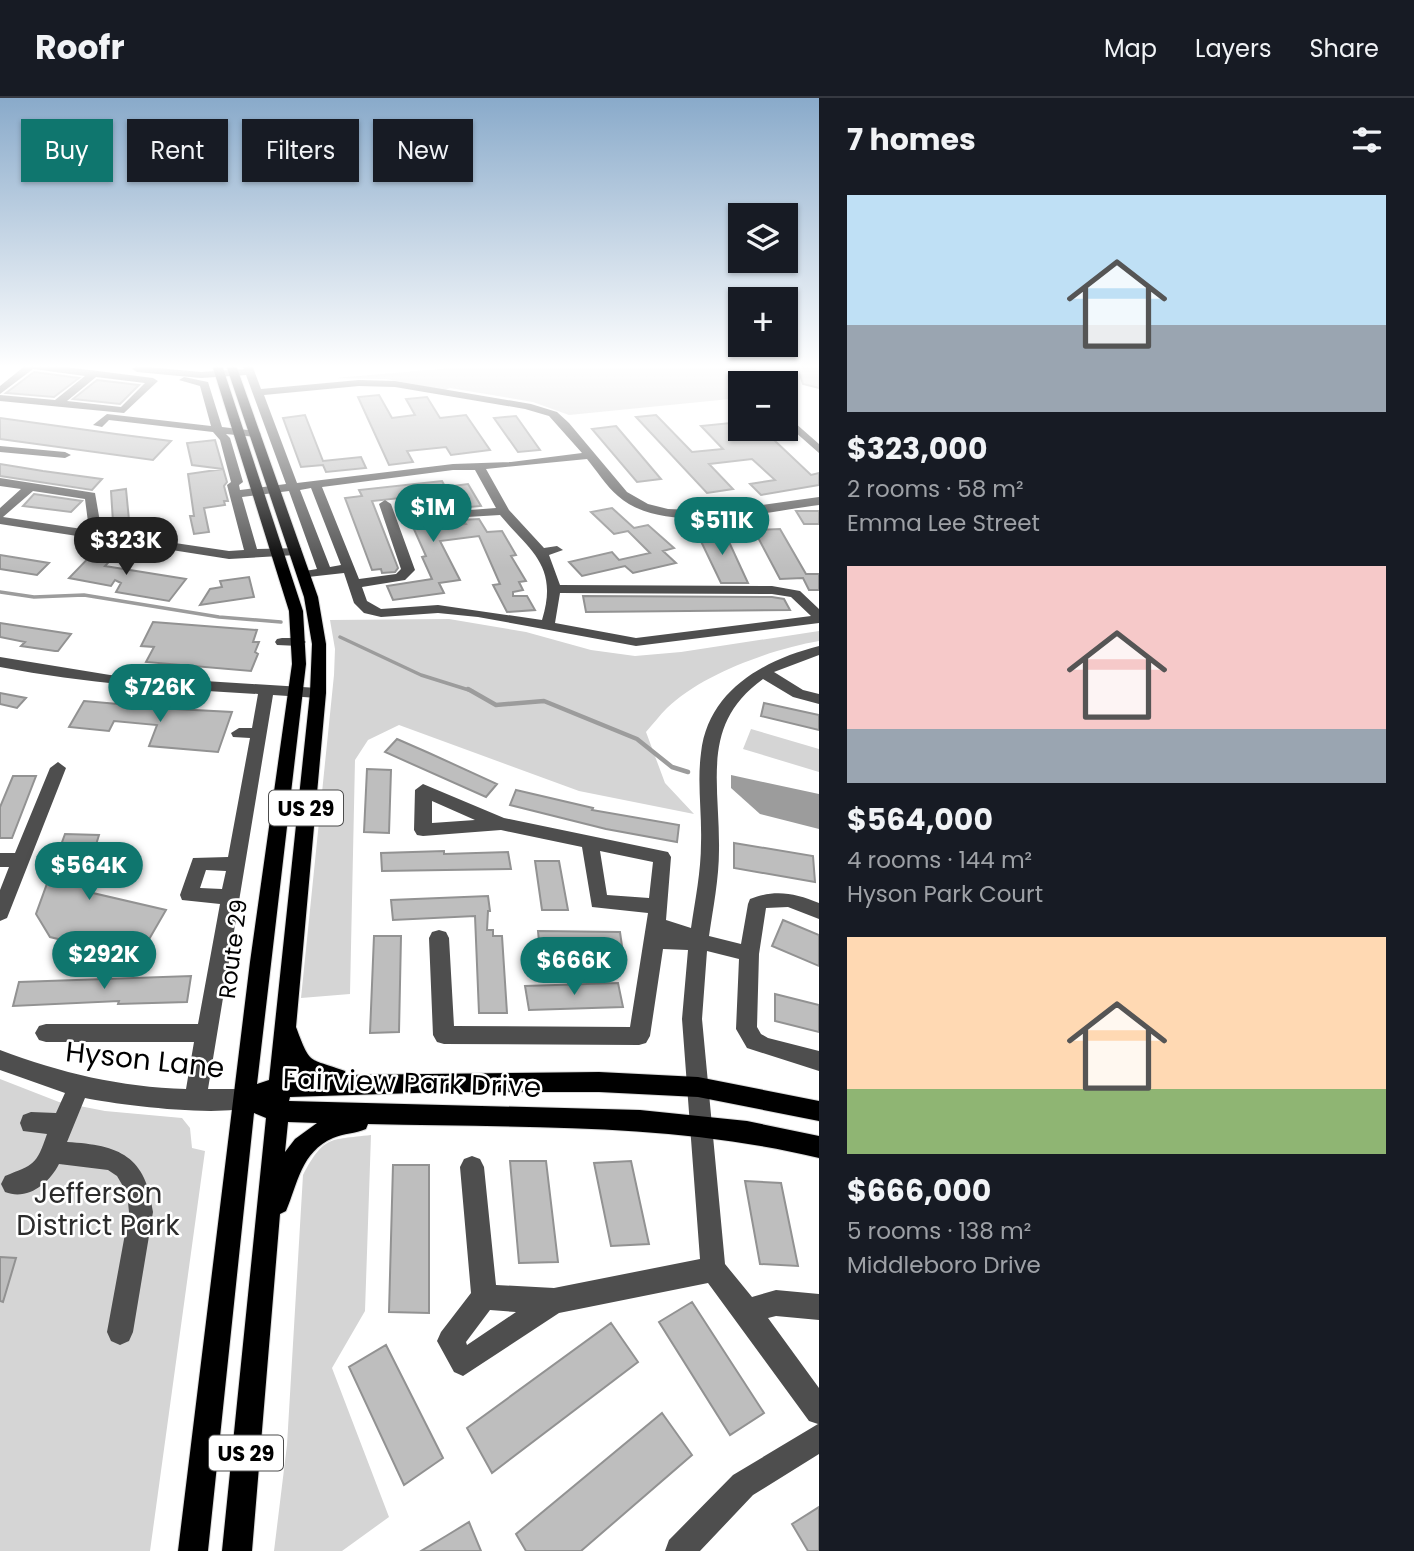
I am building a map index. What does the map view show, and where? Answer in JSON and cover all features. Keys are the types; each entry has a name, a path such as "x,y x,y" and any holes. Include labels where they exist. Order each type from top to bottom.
{"main road":[{"name":"Route 29","path":"239,433 248,461 270,487"},
{"name":"Route 29","path":"193,1551 245,1099 296,693 299,642 288,552 256,435"},
{"name":"Route 29","path":"237,1551 285,1013 318,693 318,636 304,575 288,552"},
{"path":"285,1013 291,1050 306,1070 325,1077 446,1083"},
{"name":"Fairview Park Drive","path":"245,1099 277,1099 446,1083 598,1082 698,1087 775,1100 819,1111"},
{"name":"Fairview Park Drive","path":"277,1099 445,1115 626,1118 701,1123 819,1147"},
{"path":"265,1260 288,1167 309,1139 321,1130 349,1122 445,1115"}],"street":[{"path":"219,433 225,438 232,463 252,555"},
{"path":"239,433 256,435"},
{"path":"262,433 270,487 325,572"},
{"path":"570,433 623,495 634,503 662,512 699,516 819,500"},
{"path":"801,433 819,450"},
{"path":"0,449 65,455"},
{"path":"237,488 315,484 453,467 480,467 589,455"},
{"path":"232,463 248,461"},
{"path":"480,467 503,511 524,531 550,569 556,589 555,606 547,627"},
{"path":"0,482 91,496 94,522 81,538"},
{"path":"315,484 361,603 369,610 381,613 438,609 478,613 636,642 819,617"},
{"path":"0,514 30,487"},
{"path":"440,496 454,515 503,511"},
{"path":"354,584 400,577 408,570 385,504"},
{"path":"0,520 81,538 229,555 288,552"},
{"path":"539,552 557,550"},
{"path":"304,575 349,568"},
{"path":"556,589 772,590 795,594 819,617"},
{"path":"282,642 299,642"},
{"path":"819,650 794,657 763,672 728,701 712,730 708,772 711,843 698,941 692,1019 713,1269 747,1311 819,1411"},
{"path":"0,662 51,672 126,678 222,695 263,689 318,693"},
{"path":"763,672 798,694 819,699"},
{"path":"195,1100 259,733 263,689"},
{"path":"239,733 259,733"},
{"path":"0,913 58,768"},
{"path":"439,938 444,1035 639,1036 656,924 662,858 501,824"},
{"path":"590,842 599,902 656,924 677,944 698,941 749,954"},
{"path":"0,860 21,860"},
{"path":"231,897 189,895 199,863 236,864"},
{"path":"819,911 780,898 767,899 757,904 749,954 746,1029 754,1041 765,1046 819,1061"},
{"path":"46,1033 207,1033"},
{"name":"Hyson Lane","path":"0,1060 29,1074 78,1088 195,1100 245,1099"},
{"path":"13,1184 33,1180 43,1172 78,1088"},
{"path":"32,1123 62,1124"},
{"path":"52,1153 113,1158 123,1165 136,1183 141,1196 141,1212 120,1332"},
{"path":"471,1167 484,1297 450,1340 463,1363 554,1301"},
{"path":"484,1297 554,1301 713,1269"},
{"path":"747,1311 776,1303 819,1307"},
{"path":"680,1551 743,1485 819,1438"}],"green space":[{"path":"449,619 526,632 591,650 635,656 681,652 819,631 819,641 780,650 718,674 699,684 667,708 646,732 665,783 694,814 579,791 399,725 368,740 355,760 350,994 301,998 334,675 335,649 330,620"},
{"path":"751,729 819,749 819,772 743,749"},
{"name":"Jefferson District Park","path":"0,1079 59,1102 105,1111 182,1118 190,1128 192,1148 205,1151 150,1551 0,1551"},
{"path":"371,1135 365,1311 332,1368 389,1517 342,1551 274,1551 287,1445 303,1175 316,1153 329,1142"}],"shaded area":[{"path":"731,775 819,794 819,829 760,814 731,788"}],"building":[{"path":"0,433 110,433 171,441 153,460 0,439"},
{"path":"288,433 312,433 323,461 361,457 366,468 326,472 323,465 301,467"},
{"path":"374,433 478,433 490,450 451,455 446,447 407,451 413,462 389,465"},
{"path":"504,433 528,433 540,450 518,452"},
{"path":"595,433 622,433 661,479 637,482"},
{"path":"651,433 673,433 692,452 723,449 708,433 728,433 728,441 775,441 811,475 819,473 819,485 761,495 750,484 775,480 752,459 709,464 733,489 707,493"},
{"path":"215,440 227,482 224,486 228,501 224,501 225,505 204,508 209,532 194,534 190,516 194,516 188,474 223,469 192,465 187,443"},
{"path":"0,464 102,479 92,490 0,476"},
{"path":"442,481 448,492 443,490 423,495 439,527 466,524 463,520 479,519 487,532 502,531 516,555 511,556 526,581 519,582 523,590 513,592 513,596 527,596 535,610 507,612 493,585 500,584 479,536 440,541 460,580 439,583 444,593 393,600 387,586 432,579 422,557 426,556 400,498 372,501 398,568 395,572 382,573 381,569 372,570 345,498 362,496 359,490"},
{"path":"468,484 481,506 458,508 445,487"},
{"path":"126,489 129,520 113,522 111,491"},
{"path":"34,494 82,501 71,512 23,506"},
{"path":"612,508 634,528 648,525 674,548 663,551 676,563 633,573 625,566 582,576 569,562 612,552 619,560 650,553 628,531 614,534 591,512"},
{"path":"796,511 819,511 819,524 804,524"},
{"path":"780,529 806,574 819,574 819,590 809,590 803,578 780,579 754,530"},
{"path":"696,531 724,531 748,583 721,583"},
{"path":"100,546 120,550 105,566 186,579 169,601 116,592 121,583 115,580 111,586 69,578"},
{"path":"0,555 49,563 37,575 0,569"},
{"path":"249,577 254,597 200,605 210,589 222,587 220,581"},
{"path":"583,596 772,597 784,599 790,610 586,612"},
{"path":"153,622 257,630 253,642 259,642 255,652 258,654 251,671 146,662 154,647 141,646"},
{"path":"0,623 71,634 58,651 21,646 25,642 0,637"},
{"path":"0,693 26,698 17,708 0,704"},
{"path":"84,701 232,712 218,752 149,746 157,725 114,721 109,731 69,727"},
{"path":"764,703 819,715 819,730 761,716"},
{"path":"397,739 497,784 486,797 385,752"},
{"path":"367,769 391,770 389,833 364,832"},
{"path":"13,776 36,776 12,838 0,838 0,807"},
{"path":"516,790 593,808 592,810 679,825 677,842 606,829 510,805"},
{"path":"65,834 99,835 85,880 93,893 166,910 148,941 127,935 124,940 108,937 100,949 50,937 36,914"},
{"path":"734,843 813,856 815,882 734,868"},
{"path":"444,851 444,854 508,852 511,869 382,871 381,853"},
{"path":"535,861 559,861 568,910 542,910"},
{"path":"488,896 490,911 487,930 493,930 493,936 502,936 507,1013 479,1013 475,916 393,920 391,900"},
{"path":"783,920 819,935 819,966 772,946"},
{"path":"538,931 620,932 623,953 540,952"},
{"path":"374,936 401,936 399,1032 370,1033"},
{"path":"191,976 187,1002 118,1004 119,1001 13,1006 19,982"},
{"path":"618,983 623,1007 529,1010 525,986"},
{"path":"775,994 819,1005 819,1032 775,1021"},
{"path":"510,1161 546,1161 558,1262 519,1263"},
{"path":"631,1161 649,1244 611,1246 594,1163"},
{"path":"393,1165 429,1165 429,1313 389,1312"},
{"path":"745,1181 781,1183 798,1266 760,1264"},
{"path":"0,1257 16,1258 3,1302 0,1301"},
{"path":"692,1302 764,1413 730,1435 659,1322"},
{"path":"611,1323 638,1362 492,1473 467,1428"},
{"path":"386,1345 443,1458 404,1485 349,1367"},
{"path":"662,1413 692,1455 581,1551 526,1551 516,1534"},
{"path":"819,1507 819,1551 808,1551 792,1524"},
{"path":"469,1522 481,1551 421,1551 446,1536"}],"waterway":[{"path":"0,592 34,597 84,595 219,617 281,622"},
{"path":"340,637 421,675 471,691"},
{"path":"471,691 496,705 544,701 637,739 672,767 688,772"}]}
